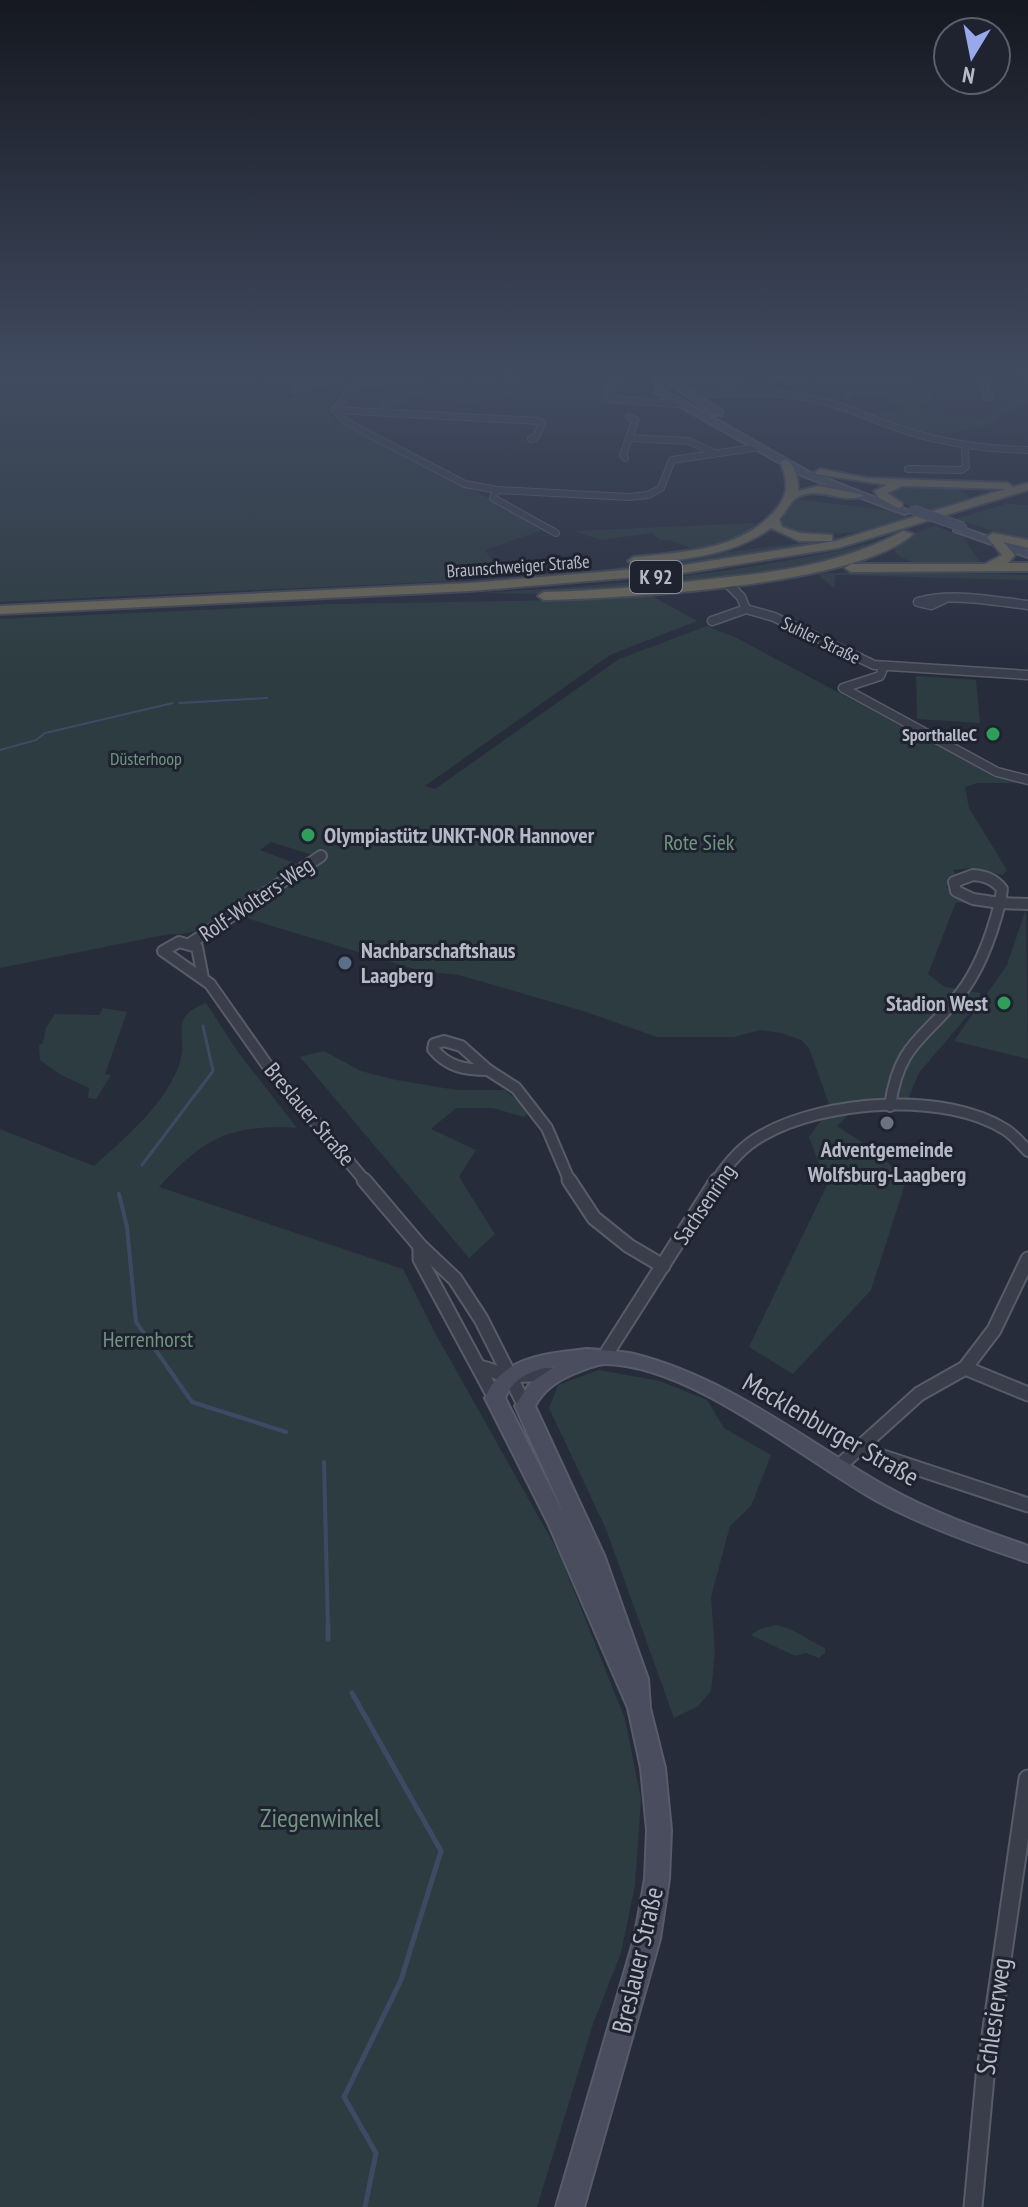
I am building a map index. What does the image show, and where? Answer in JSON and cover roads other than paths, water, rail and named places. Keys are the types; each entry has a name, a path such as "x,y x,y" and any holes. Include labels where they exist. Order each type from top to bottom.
{"highway":[{"path":"705,551 750,540 774,520 791,497 792,476"},
{"path":"826,476 845,489"},
{"path":"791,497 808,490 845,489 867,481 1028,487"},
{"path":"910,516 880,495 881,490 895,485 916,484"},
{"path":"937,485 973,494 963,510"},
{"name":"Braunschweiger Straße","path":"0,612 470,587 608,577 740,562 838,544 910,516 963,510 1028,487"},
{"path":"963,510 1016,502"},
{"path":"470,587 705,551 828,538 910,516"},
{"path":"910,516 890,552 898,559 945,566"},
{"name":"Braunschweiger Straße","path":"0,612 388,596 547,587 690,574 817,554 910,516"},
{"path":"774,520 777,529 787,535 828,538"},
{"path":"991,539 1028,549"},
{"path":"980,565 1007,558 1007,552 991,539"},
{"path":"811,570 861,558 893,543"},
{"path":"388,596 566,595 811,570 980,565 1028,567"}],"street":[{"path":"449,476 496,490 628,497 648,495 661,488 664,476"},
{"path":"816,476 910,516 991,539"},
{"path":"496,490 493,498 556,533"},
{"path":"712,621 746,609 741,597 725,581"},
{"path":"924,598 918,602 931,605 944,599 1028,605"},
{"name":"Suhler Straße","path":"746,609 774,617 865,663 1028,675"},
{"path":"884,666 880,676 843,688 997,772 1028,780"},
{"name":"Rolf-Wolters-Weg","path":"191,943 321,856"},
{"path":"890,1106 899,1060 918,1034 958,996 972,977 1000,904 1002,889 992,879 969,875 954,882 956,891 965,897 1000,904 1028,904"},
{"name":"Breslauer Straße","path":"203,978 197,947 191,943 176,942 163,951 172,960 203,978 267,1065 420,1246 439,1259 455,1277 491,1338 525,1406 593,1555 637,1679 639,1708 653,1768 659,1830 657,1879 647,1939 630,2008 570,2207"},
{"path":"488,1070 516,1088 547,1128 565,1174 594,1218 629,1246 663,1266"},
{"name":"Sachsenring","path":"605,1356 727,1166 766,1133 825,1113 890,1106 948,1110 987,1120 1008,1130 1028,1151"},
{"name":"Breslauer Straße","path":"420,1246 420,1259 480,1367 558,1523 639,1708"},
{"path":"837,1468 919,1394 965,1368 994,1330 1028,1259"},
{"name":"Mecklenburger Straße","path":"509,1376 532,1364 563,1356 605,1356 641,1361 693,1382 837,1468 926,1516 1028,1554"},
{"name":"Mecklenburger Straße","path":"552,1374 605,1356"},
{"path":"480,1367 509,1376 552,1374"},
{"path":"965,1368 1028,1394"},
{"path":"525,1406 541,1381 552,1374"},
{"path":"495,1398 498,1387 509,1376"},
{"name":"Mecklenburger Straße","path":"859,1449 1028,1505"},
{"name":"Schlesierweg","path":"973,2207 985,2077 1028,1779"}],"waterway":[{"path":"179,703 267,698"},
{"path":"0,750 36,740 45,733 173,703"},
{"path":"142,1165 213,1071 203,1026"},
{"path":"119,1194 127,1227 136,1322 192,1402 286,1432"},
{"path":"324,1462 328,1628"},
{"path":"328,1628 328,1639"},
{"path":"352,1693 441,1851 401,1980 344,2097 376,2153 365,2207"}],"place":[{"name":"SporthalleC","path":"993,734"},
{"name":"Olympiastütz UNKT-NOR Hannover","path":"308,835"},
{"name":"Nachbarschaftshaus Laagberg","path":"345,963"},
{"name":"Stadion West","path":"1004,1003"},
{"name":"Adventgemeinde Wolfsburg-Laagberg","path":"887,1123"}],"park label":[{"name":"Düsterhoop","path":"146,758"},
{"name":"Rote Siek","path":"699,842"},
{"name":"Herrenhorst","path":"148,1339"},
{"name":"Ziegenwinkel","path":"320,1817"}]}
